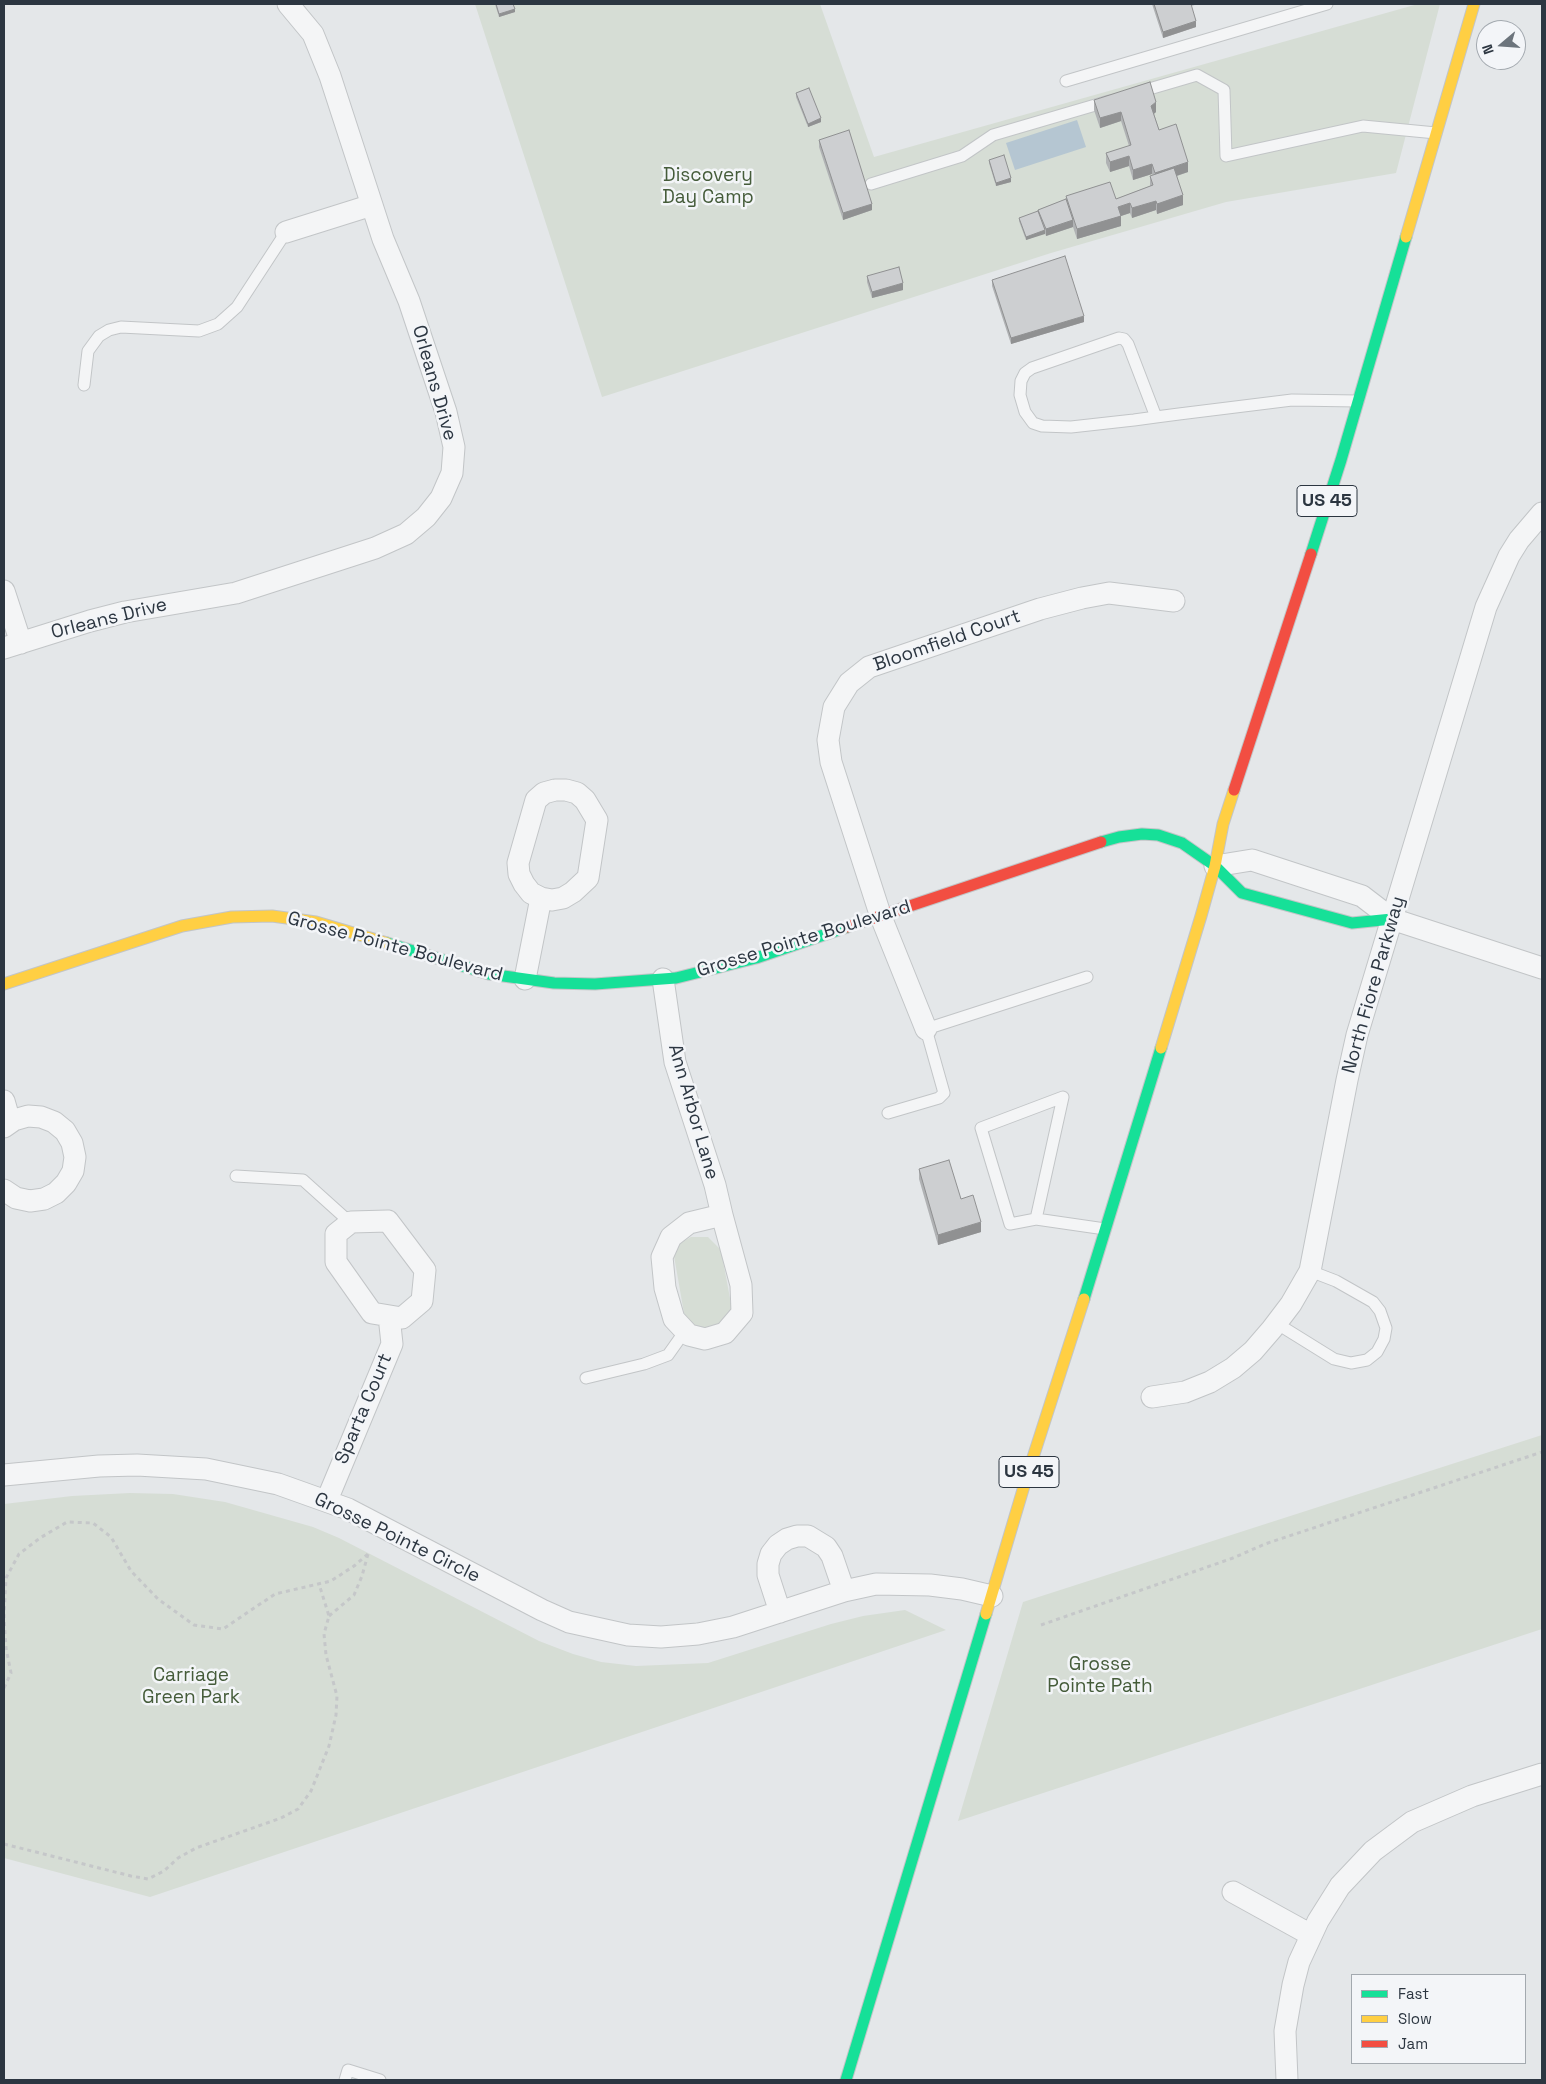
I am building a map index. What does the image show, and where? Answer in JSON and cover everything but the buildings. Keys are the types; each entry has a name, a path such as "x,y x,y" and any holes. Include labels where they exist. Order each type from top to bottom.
{"main road":[{"name":"US 45","path":"846,2080 1214,866 1222,824 1358,401 1474,4"},
{"name":"Grosse Pointe Boulevard","path":"4,984 182,926 232,917 272,916 316,922 489,974 554,983 595,984 676,978 756,958 1083,847 1119,837 1142,834 1158,835 1182,843 1214,866 1242,893 1352,923 1392,919"}],"street":[{"name":"Orleans Drive","path":"12,646 90,621 126,612 236,593 375,548 406,534 426,517 441,498 452,473 454,447 446,412 409,301 383,239 330,76 313,34 288,4"},
{"path":"286,232 372,206"},
{"name":"North Fiore Parkway","path":"1152,1396 1185,1392 1210,1382 1233,1368 1252,1351 1276,1323 1291,1304 1310,1272 1357,1036 1486,607 1509,556 1519,540 1542,513"},
{"path":"4,591 12,646"},
{"name":"Bloomfield Court","path":"926,1029 881,917 831,762 828,740 834,707 849,683 868,667 1040,609 1109,593 1174,601"},
{"path":"566,790 576,793 585,800 597,820 588,878 580,887 563,898 552,900 541,898 531,892 524,884 519,874 518,862 536,800 544,793 566,790"},
{"name":"Grosse Pointe Boulevard","path":"1214,866 1252,860 1362,896 1392,919 1542,968"},
{"path":"525,979 541,898"},
{"name":"Ann Arbor Lane","path":"663,979 675,1062 715,1185 741,1285 742,1313 726,1333 705,1339 689,1336 685,1331"},
{"path":"4,1101 7,1124 28,1116 41,1117 54,1122 65,1132 72,1144 74,1157 73,1171 66,1184 56,1193 44,1199 30,1201 16,1198 4,1190"},
{"path":"685,1331 674,1319 664,1288 662,1257 671,1237 689,1222 722,1216"},
{"path":"388,1221 425,1270 422,1301 402,1318 389,1316 372,1313 336,1262 336,1234 351,1222 388,1221"},
{"name":"Sparta Court","path":"327,1500 392,1344 389,1316"},
{"name":"Grosse Pointe Circle","path":"4,1475 137,1464 206,1469 278,1484 348,1509 542,1610 569,1622 628,1635 661,1637 698,1634 732,1627 844,1590 876,1584 910,1583 962,1589 992,1596"},
{"path":"780,1612 768,1575 768,1564 778,1545 787,1539 797,1536 808,1536 826,1547 832,1556 844,1590"},
{"path":"1287,2080 1285,2031 1292,1985 1299,1962 1318,1920 1340,1886 1373,1851 1412,1822 1472,1796 1542,1774"},
{"path":"1233,1892 1311,1935"}],"lane":[{"path":"1066,81 1327,4"},
{"path":"871,184 962,156 993,135 1197,75 1224,90 1226,156 1363,126 1436,132"},
{"path":"84,385 88,351 99,336 109,330 120,327 199,331 218,324 238,307 286,232"},
{"path":"1156,417 1128,344 1124,339 1119,338 1032,368 1025,373 1021,381 1020,395 1025,412 1033,423 1042,426 1071,427 1156,417 1292,400 1358,401"},
{"path":"888,1113 939,1098 944,1093 926,1029 1087,977"},
{"path":"1036,1219 1063,1097 981,1128 1010,1224 1036,1219 1105,1228"},
{"path":"236,1176 303,1180 343,1216 347,1225"},
{"path":"1276,1323 1334,1359 1351,1363 1367,1360 1377,1352 1384,1339 1386,1328 1380,1311 1373,1302 1336,1281 1310,1272"},
{"path":"586,1378 644,1364 668,1355 685,1331"},
{"path":"345,2080 348,2070 380,2080"}],"path":[{"path":"1042,1625 1233,1558 1264,1544 1542,1452"},
{"path":"4,1688 11,1673 6,1648 4,1618 6,1578 19,1554 40,1538 67,1522 93,1523 111,1537 131,1571 158,1599 194,1625 223,1630 275,1594 331,1581 368,1554 362,1576 354,1594 329,1616"},
{"path":"4,1844 148,1879 164,1871 178,1858 196,1848 281,1818 298,1809 311,1791 329,1746 336,1715 336,1696 326,1655 324,1634 329,1616 319,1584"}],"green space":[{"name":"Discovery Day Camp","path":"475,4 820,4 874,157 1418,4 1440,4 1396,173 1226,202 1051,253 602,397"},
{"path":"691,1237 708,1237 721,1250 732,1309 726,1323 701,1329 690,1323 684,1313 674,1256 680,1243"},
{"name":"Grosse Pointe Path","path":"1542,1435 1542,1629 958,1821 1023,1602"},
{"name":"Carriage Green Park","path":"130,1493 173,1494 225,1502 313,1527 339,1538 539,1641 601,1662 636,1666 708,1663 831,1624 863,1616 905,1610 946,1630 150,1897 4,1858 4,1504 72,1496"}],"water":[{"path":"1077,120 1086,147 1015,170 1006,143"}],"traffic: fast":[{"path":"1311,554 1341,460 1406,237"},
{"path":"1101,842 1142,834 1158,835 1182,843 1215,866 1242,893 1352,923 1392,919"},
{"path":"387,943 489,974 554,983 595,984 676,978 756,958 847,927"},
{"path":"1084,1299 1161,1048"},
{"path":"846,2080 986,1614"}],"traffic: slow":[{"path":"1406,237 1474,4"},
{"path":"1161,1048 1201,916 1215,866 1223,824 1234,790"},
{"path":"4,984 182,926 232,917 272,916 316,922 387,943"},
{"path":"986,1614 1027,1476 1084,1299"}],"traffic: jam":[{"path":"1234,790 1311,554"},
{"path":"847,927 1101,842"}]}
